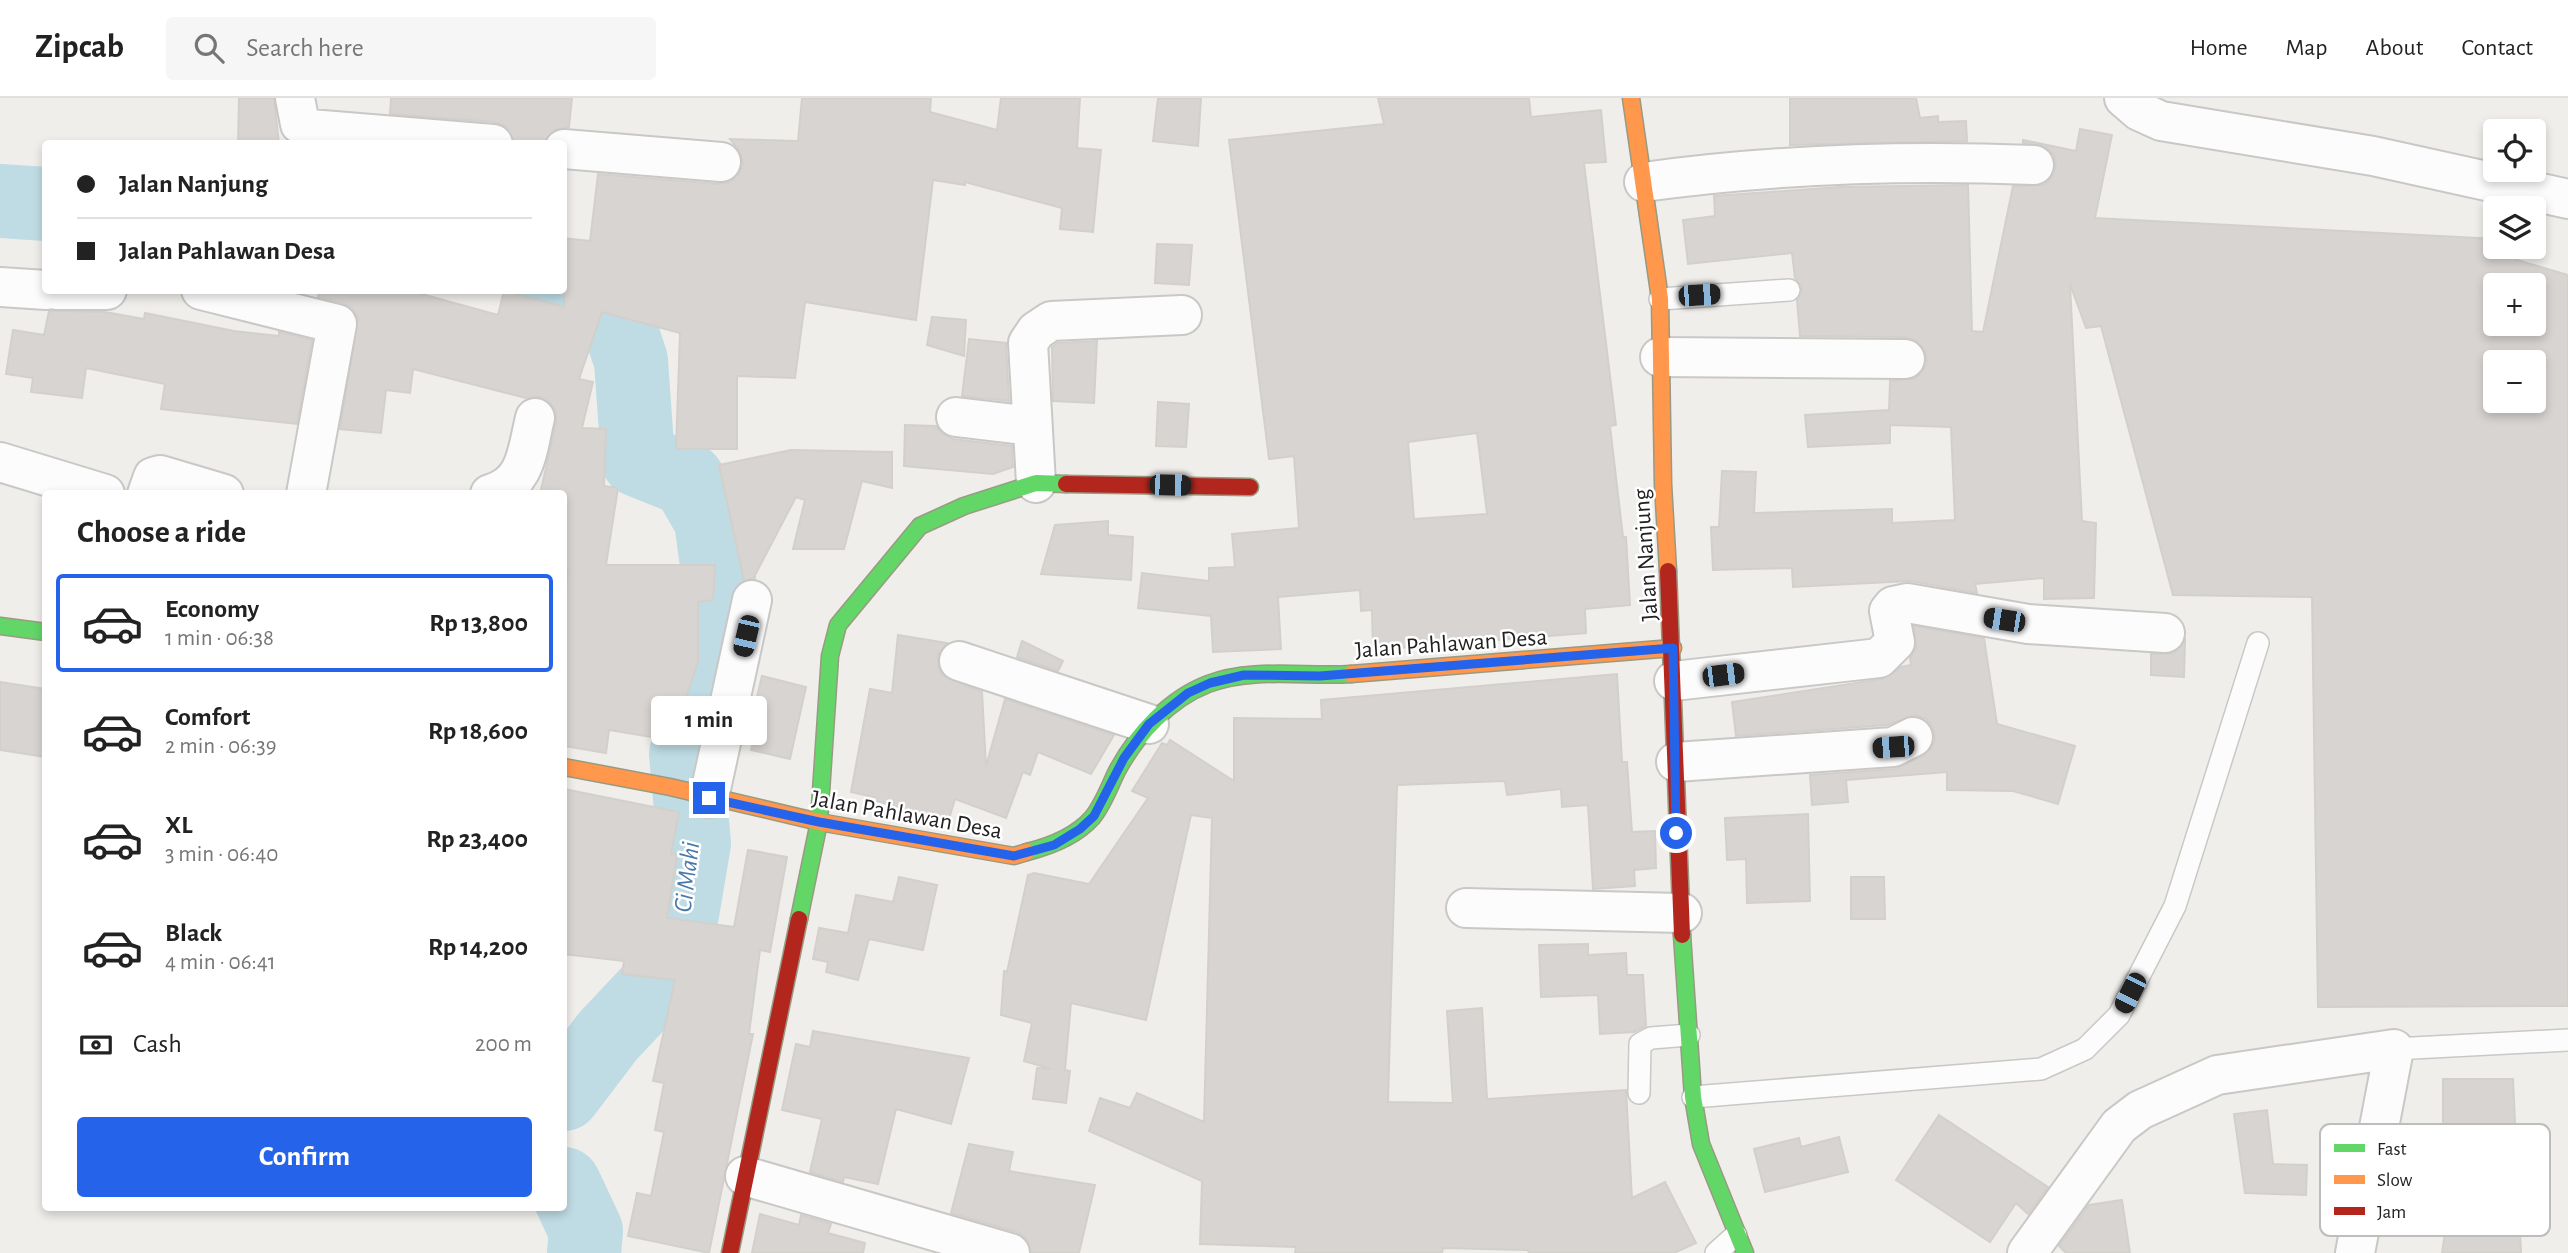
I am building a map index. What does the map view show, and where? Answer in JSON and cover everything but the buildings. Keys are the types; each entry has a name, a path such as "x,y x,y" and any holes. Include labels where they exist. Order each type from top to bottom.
{"main road":[{"name":"Jalan Nanjung","path":"1631,98 1660,299 1662,484 1674,664 1677,856 1693,1097 1701,1144 1740,1244"},
{"path":"730,1253 819,822 831,656 838,625 920,526 964,506 1036,483 1250,487"},
{"path":"0,626 42,631"},
{"name":"Jalan Pahlawan Desa","path":"567,768 670,787 703,797 819,822 1014,856 1054,845 1094,816 1124,758 1149,724 1188,693 1210,683 1244,675 1320,676 1674,664"}],"street":[{"path":"295,98 300,124 310,129 444,140"},
{"path":"2124,98 2139,111 2161,121 2373,156 2568,199"},
{"path":"567,149 721,162"},
{"path":"1644,182 1782,166 1938,162 2034,165"},
{"path":"0,287 42,290"},
{"path":"217,294 337,324 307,490"},
{"path":"1036,483 1028,343 1036,331 1051,321 1182,315"},
{"path":"1660,357 1905,359"},
{"path":"956,417 1032,426"},
{"path":"500,490 510,486 521,474 536,418"},
{"path":"0,462 92,490"},
{"path":"148,490 153,477 160,475 211,490"},
{"path":"703,797 752,600"},
{"path":"1674,664 1879,658 1895,642 1889,611 1893,606 1907,603 2028,624 2165,633"},
{"path":"959,661 1149,724"},
{"path":"1676,762 1893,747 1904,744 1913,737"},
{"path":"1466,908 1682,913"},
{"path":"2027,1253 2119,1126 2140,1110 2217,1075 2394,1049 2383,1124"},
{"path":"745,1176 1010,1253"}],"lane":[{"path":"1660,299 1788,290"},
{"path":"1693,1097 2041,1069 2085,1049 2119,1015 2175,906 2258,643"},
{"path":"1639,1093 1640,1044 1651,1038 1689,1035"},
{"path":"2394,1049 2568,1040"},
{"path":"1716,1253 1740,1244"}],"waterway":[{"name":"Ci Mahi","path":"0,201 42,204"},
{"name":"Ci Mahi","path":"567,293 582,296 617,318 631,361 638,460 688,480 711,520 723,610 686,754 694,843 673,967 608,1036 567,1090"},
{"name":"Ci Mahi","path":"567,1190 586,1231 584,1253"}],"traffic: fast":[{"path":"799,919 819,822 830,656 838,625 920,526 964,506 1036,483 1066,484"},
{"path":"0,626 42,631"},
{"path":"1027,852 1062,840 1085,825 1100,807 1125,757 1144,731 1167,708 1194,691 1225,679 1260,674 1351,674"},
{"path":"1682,935 1693,1097 1701,1144 1745,1253"}],"traffic: slow":[{"path":"1631,98 1660,299 1663,484 1668,571"},
{"path":"1351,674 1673,648"},
{"path":"567,768 670,787 819,822 1014,856 1027,852"}],"traffic: jam":[{"path":"1066,484 1250,487"},
{"path":"1668,571 1682,935"},
{"path":"730,1253 799,919"}],"route":[{"path":"709,798 819,822 1014,856 1054,845 1080,829 1094,816 1108,794 1124,758 1149,724 1188,693 1210,683 1244,675 1320,676 1673,648 1676,833"}]}
